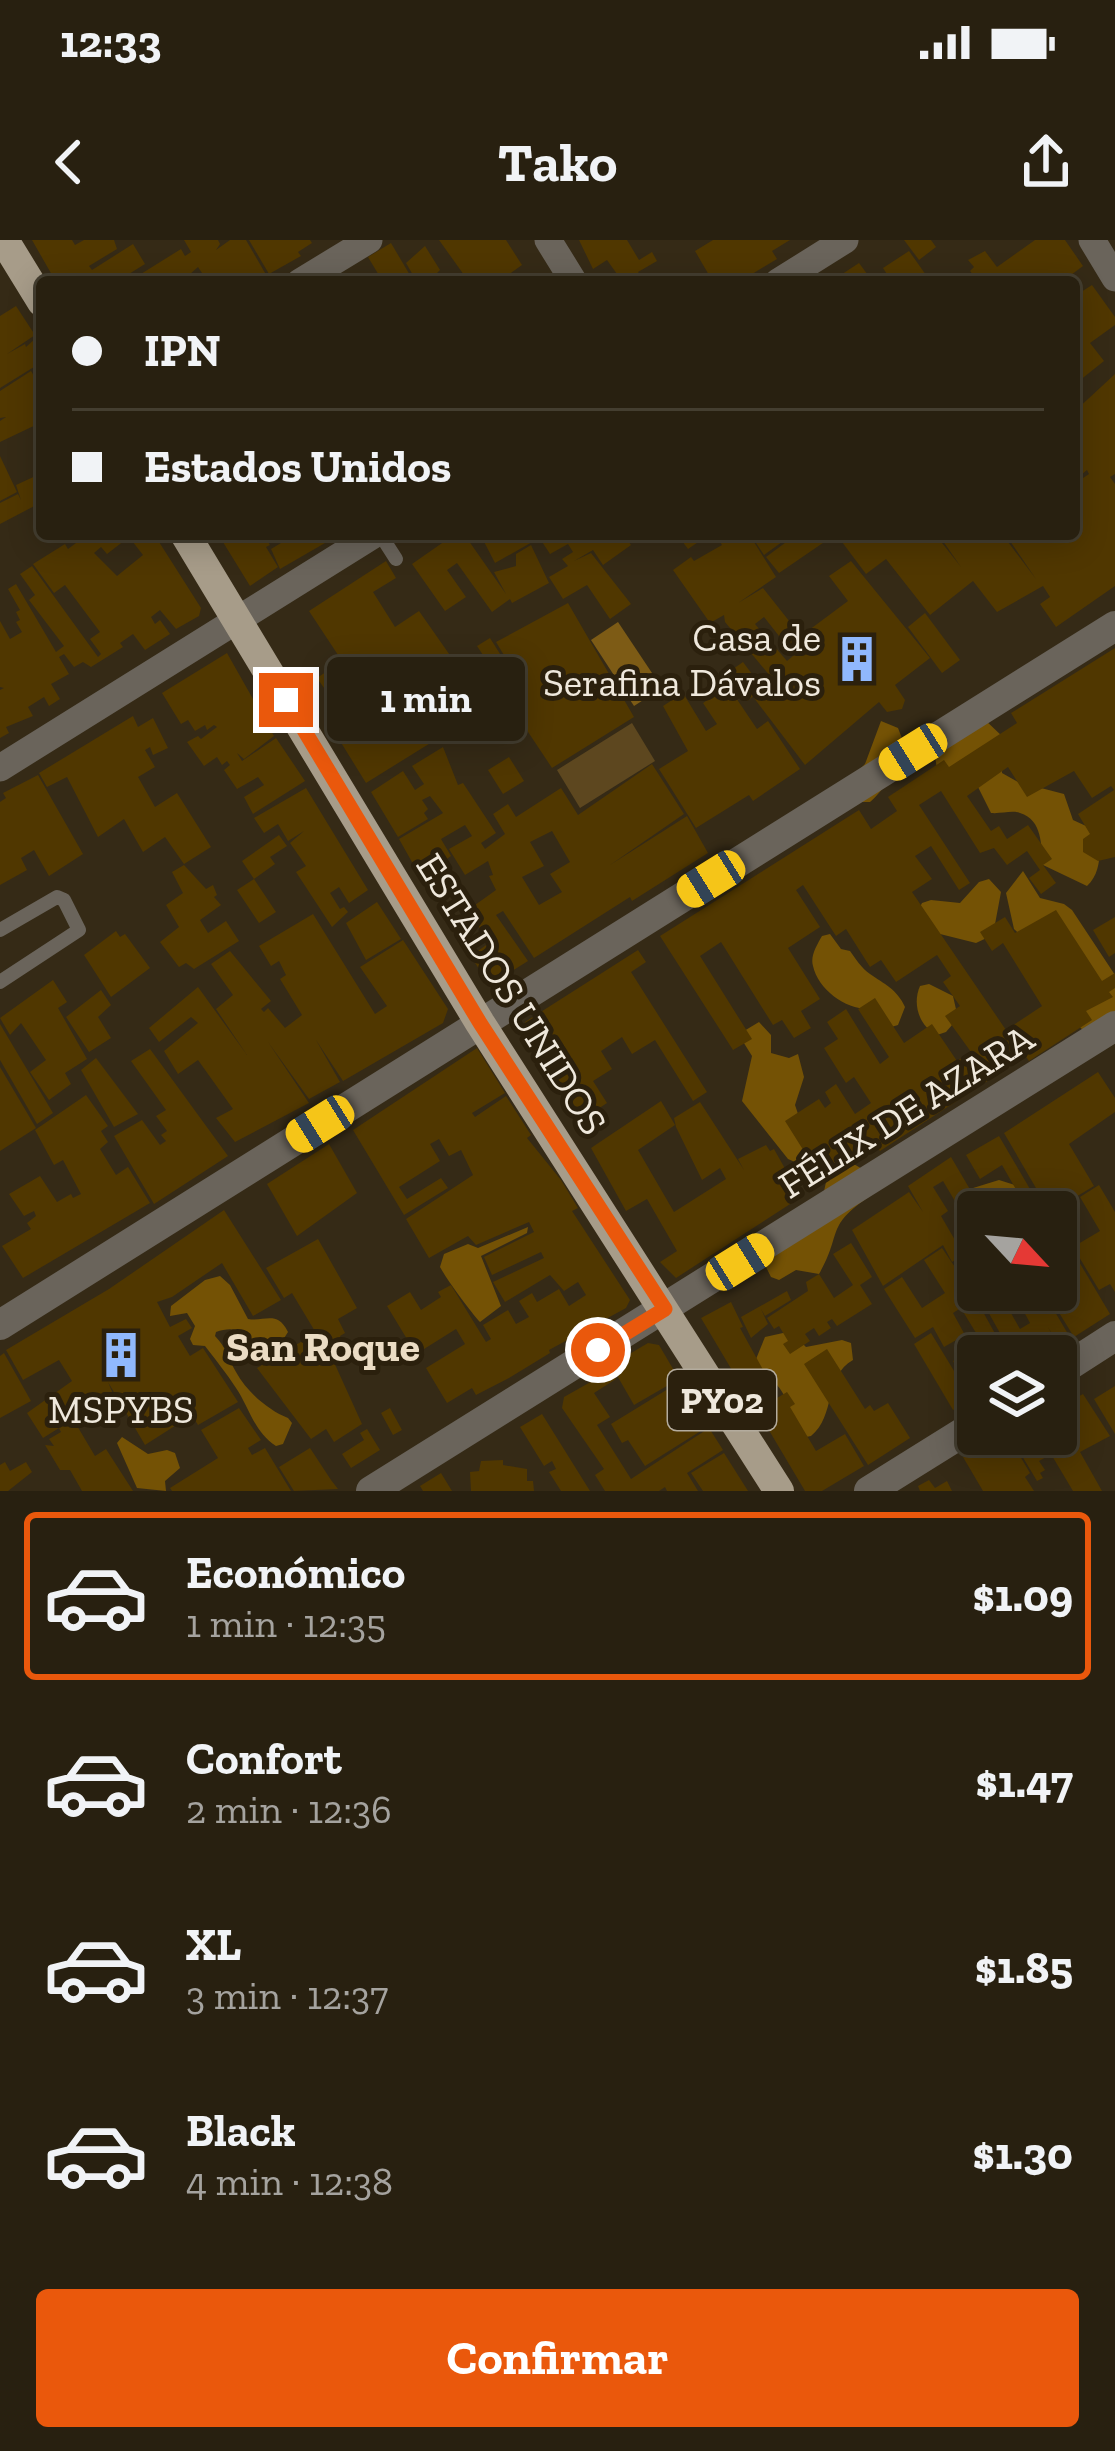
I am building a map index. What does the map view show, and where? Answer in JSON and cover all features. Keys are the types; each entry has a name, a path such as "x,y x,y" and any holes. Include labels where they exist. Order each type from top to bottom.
{"main road":[{"path":"4,240 36,292"},
{"name":"ESTADOS UNIDOS","path":"189,540 480,1023 779,1491"}],"street":[{"path":"310,276 368,240"},
{"path":"548,240 570,276"},
{"path":"788,276 845,240"},
{"path":"1092,240 1115,278"},
{"path":"0,768 367,540"},
{"path":"0,1324 1115,626"},
{"name":"FÉLIX DE AZARA","path":"371,1491 1115,1026"},
{"path":"1077,1360 1115,1336"},
{"path":"869,1491 957,1436"}],"lane":[{"path":"382,540 396,559"},
{"path":"0,930 57,897 64,900 79,931 0,982"}],"shaded area":[{"path":"618,622 662,688 634,706 591,640"},
{"path":"983,718 1003,737 1002,773 1064,794 1073,820 1099,832 1098,868 1087,886 1043,865 1039,834 1028,816 991,813 978,787 937,769 934,750"},
{"path":"881,721 898,728 917,760 910,774 887,784 870,802 860,802 852,777 865,764"},
{"path":"632,723 655,761 580,808 557,770"},
{"path":"1023,871 1040,898 1072,910 1115,975 1115,1027 1091,1039 1028,942 1014,929 1006,893"},
{"path":"989,879 1001,892 993,935 976,943 932,932 918,911 931,900 960,903 979,882"},
{"path":"830,934 841,949 850,951 898,996 905,1007 898,1025 888,1028 868,1009 842,1001 820,982 812,958 822,936"},
{"path":"929,984 953,996 958,1018 937,1035 926,1026 917,1007 920,986"},
{"path":"759,1022 771,1035 771,1053 789,1058 798,1054 804,1077 795,1105 810,1149 797,1163 788,1159 742,1101 752,1056 742,1040 744,1031"},
{"path":"840,1156 864,1170 870,1196 840,1223 819,1274 796,1270 779,1280 771,1277 762,1259 821,1205 831,1159"},
{"path":"999,1180 1018,1186 1019,1191 972,1191"},
{"path":"528,1227 527,1233 481,1256 501,1306 480,1322 440,1267 444,1254 468,1244 478,1248"},
{"path":"220,1276 248,1319 275,1319 288,1332 274,1354 258,1356 246,1350 238,1331 222,1330 215,1336 246,1386 292,1423 283,1444 276,1446 262,1434 205,1346 193,1345 190,1339 195,1326 187,1313 170,1316 171,1306 205,1280"},
{"path":"793,1334 806,1347 842,1340 851,1343 853,1360 838,1376 824,1418 811,1436 801,1438 781,1390 758,1373 754,1364 765,1337"},
{"path":"122,1437 148,1454 175,1453 180,1468 165,1481 166,1491 137,1488 117,1443"}],"building":[{"path":"32,240 72,240 75,245 84,240 114,240 117,249 89,266 92,270 133,244 145,264 126,276 53,276"},
{"path":"184,240 218,240 216,250 230,240 246,240 267,276 204,276 198,267 188,276 138,276 181,249 185,256 191,252"},
{"path":"249,240 312,243 298,252 301,256 269,274"},
{"path":"439,240 506,240 522,265 506,276 465,276"},
{"path":"579,240 627,240 639,260 652,252 657,261 638,272 641,276 614,276 607,260 593,269"},
{"path":"713,240 790,240 772,251 777,259 749,276 710,276 695,251"},
{"path":"904,240 931,240 936,247 919,260"},
{"path":"1035,240 1065,240 1083,266 1070,276 974,276 968,260 985,251 997,267"},
{"path":"391,243 410,276 379,276 368,257"},
{"path":"425,246 440,270 439,276 414,276 406,263"},
{"path":"909,251 927,276 888,276 883,268"},
{"path":"859,263 869,276 839,276"},
{"path":"1092,285 1115,317 1115,325 1090,343 1104,361 1080,380 1080,293"},
{"path":"16,306 35,335 7,354 36,338 36,366 0,388 0,316"},
{"path":"31,371 36,380 36,425 0,442 0,421 6,417 0,418 0,391"},
{"path":"1115,374 1115,474 1110,477 1115,484 1115,586 1056,627 1040,604 1050,597 1043,586 997,612 973,581 930,615 886,559 866,574 840,540 940,540 961,567 942,540 1007,540 1036,579 1010,541 1080,540 1080,480 1089,474 1087,470 1080,474 1080,406"},
{"path":"0,456 17,492 0,501"},
{"path":"36,476 36,505 0,524 0,503 18,494 21,500 16,485"},
{"path":"80,540 125,540 107,554 101,547 94,553 117,576 143,555 131,540 158,540 201,608 199,616 176,629 160,610 151,617 155,624 160,620 170,634 145,650 133,634 120,643 123,647 91,667 83,662 74,667 64,654 59,657 69,674 51,684 60,699 49,706 44,697 28,707 33,716 6,727 9,733 0,738 0,690 4,688 0,687 0,621 10,639 22,632 16,622 20,610 8,589 16,584 56,652 64,646 29,600 35,595 20,574 32,566 98,657 101,654 90,639 100,632 65,585 54,593 33,564 65,544 68,549"},
{"path":"222,540 267,540 270,545 266,547 278,567 250,586"},
{"path":"286,540 325,543 280,569 271,549"},
{"path":"446,540 468,540 506,594 494,572 516,566 516,554 531,545 549,583 492,612 457,563 447,570 466,597 445,611 412,564"},
{"path":"483,540 534,540 534,541 495,563"},
{"path":"541,540 627,540 631,545 603,565 593,550 574,561 591,553 631,604 610,619 587,585 563,599 549,577 568,566 562,559 573,552 568,544 550,554"},
{"path":"719,540 753,540 776,577 738,603 763,588 801,636 848,601 829,576 851,561 930,658 895,685 905,700 902,709 887,712 879,702 805,765 754,698 776,683 724,615 710,623 673,570 691,557 694,561 722,545","holes":["764,617 794,655 787,661 755,624"]},
{"path":"754,540 785,540 764,555"},
{"path":"789,540 827,540 779,573 766,557"},
{"path":"386,561 396,578 373,592 395,627 419,611 461,671 441,682 444,687 459,679 482,711 366,783 332,728 346,719 317,678 342,661 309,611"},
{"path":"568,603 634,717 552,768 491,676 495,673 477,646 490,638 507,665 502,668 512,684 519,680 496,642"},
{"path":"925,613 960,660 942,673 908,627"},
{"path":"1115,648 1115,857 1098,861 1083,852 1083,839 1090,834 1078,814 1114,790 1111,786 1092,798 1074,771 1027,797 1008,767 967,796 991,831 999,826 1007,839 1028,825 1052,859 1043,865 1056,883 1041,894 1029,878 1040,870 1027,851 1007,865 994,848 980,853 941,791 919,805 970,883 959,890 931,846 915,856 932,879 912,892 1006,1030 1042,1006 1003,943 992,951 980,932 1005,917 1015,933 1056,910 1102,981 1115,973 1115,988 1109,992 1113,997 1086,1011 1092,1020 1029,1061 1017,1045 983,1069 989,1080 880,1151 873,1141 817,1172 785,1121 819,1099 825,1108 831,1103 825,1092 836,1084 855,1114 871,1103 854,1077 846,1083 824,1048 838,1039 827,1022 846,1009 880,1064 889,1057 858,1009 875,998 904,1043 932,1024 957,1061 971,1052 945,1016 960,1006 943,982 951,976 937,955 896,982 881,960 870,967 846,929 836,936 803,885 796,890 820,927 788,948 820,999 801,1011 811,1028 794,1038 782,1020 773,1025 721,942 700,956 752,1039 733,1050 660,936 859,810 871,829 897,811 888,797 944,760 949,767 1017,723 1011,713"},
{"path":"227,653 274,736 244,759 237,753 242,761 276,738 305,781 253,814 244,797 264,785 258,777 237,789 224,770 230,765 227,761 222,765 217,757 204,766 187,742 217,727 207,730 205,725 195,731 188,720 181,724 162,693"},
{"path":"743,662 763,689 747,701 726,674"},
{"path":"728,686 757,729 768,721 800,769 753,801 749,795 696,828 659,769 688,751 663,706 683,693 706,731 717,724 703,703"},
{"path":"133,716 138,727 153,718 168,748 153,755 150,747 145,750 155,767 138,777 155,807 177,793 211,847 184,864 165,837 143,852 124,819 98,837 67,777 47,787 39,773"},
{"path":"443,747 458,785 463,783 496,833 481,843 485,849 505,834 493,814 508,804 516,817 561,788 578,815 652,764 684,814 610,865 687,816 708,853 534,958 503,911 496,915 528,961 496,981 485,979 471,956 489,943 468,910 496,890 488,861 465,875 449,849 472,836 465,825 441,839 451,856 421,878 399,839 443,813 430,796 422,800 428,819 398,837 371,792 403,771 415,790 424,784 412,766","holes":["552,831 570,862 550,874 562,892 539,905 522,877 544,866 530,842"]},
{"path":"509,757 524,781 503,794 488,770"},
{"path":"38,775 83,854 49,876 34,850 21,858 27,870 0,885 3,793"},
{"path":"306,788 368,890 349,903 339,887 330,893 340,909 348,912 332,927 296,872 306,866 290,843 304,831 288,841 278,824 264,833 254,818"},
{"path":"279,835 287,846 270,857 275,864 254,879 242,861"},
{"path":"184,865 206,889 213,885 221,905 200,920 208,933 226,921 239,941 194,969 186,963 179,967 160,942 179,927 166,905 183,893 172,872"},
{"path":"254,879 276,912 259,923 237,890"},
{"path":"377,902 401,939 366,960 346,923"},
{"path":"313,914 375,1014 387,1006 360,967 403,940 448,1009 443,1023 343,1081 316,1040 340,1082 309,1099 268,1042 309,1103 235,1142 216,1118 233,1109 198,1060 178,1074 164,1051 198,1023 191,1017 159,1042 149,1028 198,987 247,1055 216,1009 233,995 211,964 230,951 271,1001 261,1009 268,1008 285,1028 302,1015 280,979 286,975 279,961 271,966 259,946"},
{"path":"1115,917 1115,953 1109,957 1093,930"},
{"path":"116,931 120,937 125,934 150,968 111,997 84,955"},
{"path":"638,950 646,962 631,972 707,1092 693,1101 655,1040 632,1054 622,1037 601,1051 612,1069 593,1081 607,1103 581,1120 525,1036 525,1022"},
{"path":"53,980 67,1002 58,1008 87,1059 65,1073 71,1084 49,1100 30,1072 46,1060 21,1023 10,1035 0,1018"},
{"path":"101,990 111,1005 98,1017 111,1038 89,1052 66,1017"},
{"path":"0,1024 53,1113 37,1124 0,1060"},
{"path":"477,1048 505,1093 472,1113 475,1117 506,1096 531,1135 527,1138 561,1180 578,1208 572,1211 630,1300 626,1308 509,1378 476,1395 472,1388 447,1403 426,1368 465,1344 456,1329 416,1354 387,1306 410,1292 421,1310 451,1285 486,1342 491,1339 483,1325 508,1310 516,1324 529,1317 519,1301 532,1293 537,1302 559,1289 569,1306 586,1295 578,1282 564,1291 550,1275 505,1302 493,1282 544,1258 541,1252 492,1275 484,1257 534,1232 529,1222 476,1245 468,1236 429,1258 406,1219 473,1175 461,1150 449,1156 439,1139 430,1144 440,1161 399,1187 407,1199 441,1178 448,1188 404,1215 353,1130"},
{"path":"150,1049 228,1156 154,1204 114,1136 142,1120 160,1145 166,1141 161,1135 167,1131 156,1116 166,1110 131,1061"},
{"path":"96,1058 138,1114 114,1127 81,1070"},
{"path":"0,1067 36,1128 0,1151"},
{"path":"1098,1072 1115,1098 1115,1112 1069,1144 1094,1186 1077,1196 1077,1191 1038,1191 1004,1133"},
{"path":"86,1095 108,1126 101,1131 108,1142 100,1149 116,1175 128,1167 150,1203 23,1278 2,1246 31,1229 27,1223 36,1216 34,1211 24,1216 9,1194 40,1176 57,1202 81,1194 63,1160 54,1165 35,1130"},
{"path":"661,1101 675,1125 638,1150 674,1212 726,1179 720,1168 702,1180 676,1127 674,1118 700,1102 744,1170 738,1159 766,1145 774,1149 801,1197 676,1278 660,1262 677,1251 647,1199 626,1211 591,1148"},
{"path":"999,1136 1031,1191 1017,1191 1002,1165 980,1179 966,1155"},
{"path":"329,1144 357,1193 297,1236 267,1184"},
{"path":"951,1157 971,1191 957,1191 957,1205 943,1181 933,1187 948,1211 941,1216 957,1244 957,1259 952,1262 943,1245 883,1286 852,1230 909,1192 923,1212 908,1186"},
{"path":"1099,1185 1115,1212 1115,1292 1110,1284 1099,1290 1077,1254 1077,1245 1100,1231 1080,1197"},
{"path":"224,1210 281,1300 253,1316 222,1263 157,1302 170,1327 186,1319 192,1328 178,1336 190,1356 203,1348 238,1402 198,1425 192,1415 145,1445 108,1382 113,1394 73,1419 95,1456 106,1449 133,1491 82,1491 70,1470 60,1470 45,1445 54,1446 49,1439 61,1432 59,1428 43,1438 27,1413 72,1381 59,1360 23,1380 6,1350 109,1289"},
{"path":"318,1239 357,1308 338,1319 346,1350 333,1360 362,1424 334,1442 326,1429 311,1439 257,1368 316,1333 292,1293 284,1298 266,1268"},
{"path":"851,1243 872,1277 860,1285 872,1304 837,1326 832,1319 827,1322 831,1328 819,1336 814,1328 805,1334 810,1341 790,1354 779,1326 774,1329 767,1318 808,1291 806,1282 819,1274 834,1298 853,1285 833,1254"},
{"path":"942,1248 957,1270 957,1310 953,1313 965,1335 957,1335 944,1347 933,1327 915,1338 884,1289 902,1277 922,1308 945,1293 924,1260"},
{"path":"1077,1258 1110,1314 1073,1335 1058,1311 1077,1311"},
{"path":"787,1291 791,1300 765,1316 761,1309 768,1324 751,1338 741,1317"},
{"path":"731,1302 777,1395 755,1409 701,1318"},
{"path":"963,1311 983,1311 996,1335 977,1335"},
{"path":"988,1311 1010,1311 1020,1329 1030,1323 1023,1311 1054,1311 1069,1335 1053,1335 1048,1327 1052,1335 1001,1335"},
{"path":"931,1333 957,1376 957,1408 953,1410 914,1344"},
{"path":"648,1343 659,1345 679,1379 634,1405 611,1365"},
{"path":"827,1349 865,1409 870,1405 874,1411 888,1403 910,1438 868,1465 804,1364"},
{"path":"4,1353 31,1401 0,1418 0,1356"},
{"path":"610,1371 616,1379 594,1393 610,1417 597,1425 631,1479 709,1428 723,1450 687,1473 698,1491 667,1491 665,1487 605,1491 595,1475 604,1469 562,1408 564,1397"},
{"path":"681,1381 707,1427 645,1466 611,1424"},
{"path":"1115,1386 1115,1434 1094,1399"},
{"path":"787,1392 795,1404 790,1407 816,1451 845,1434 864,1466 822,1491 805,1491 757,1410"},
{"path":"1083,1394 1110,1436 1080,1452 1102,1491 1073,1491 1052,1455 1077,1455 1077,1397"},
{"path":"239,1408 261,1440 248,1448 252,1455 265,1448 291,1491 172,1491 170,1488 218,1458 201,1430"},
{"path":"390,1408 402,1430 393,1435 381,1413"},
{"path":"542,1414 590,1491 561,1491 549,1472 556,1469 552,1461 544,1466 520,1427"},
{"path":"367,1429 380,1450 351,1468 342,1454 364,1440 360,1433"},
{"path":"310,1448 338,1489 294,1491 279,1467"},
{"path":"724,1453 748,1491 703,1491 691,1473"},
{"path":"1019,1455 1034,1491 983,1491 963,1457"},
{"path":"1022,1455 1047,1455 1039,1461 1045,1470 1037,1481"},
{"path":"503,1460 503,1465 527,1469 527,1481 533,1481 534,1491 471,1491 470,1472 479,1471 481,1461"},
{"path":"5,1462 10,1471 26,1462 32,1472 8,1491 0,1491 0,1465"},
{"path":"441,1473 452,1491 423,1491 420,1486"},
{"path":"929,1480 935,1488 947,1481 952,1491 920,1491 918,1486"}],"place":[{"name":"Casa de Serafina Dávalos","path":"857,659"},
{"name":"MSPYBS","path":"121,1355"}],"district":[{"name":"San Roque","path":"323,1346"}],"route":[{"path":"286,700 480,1023 665,1309 598,1350"}]}
